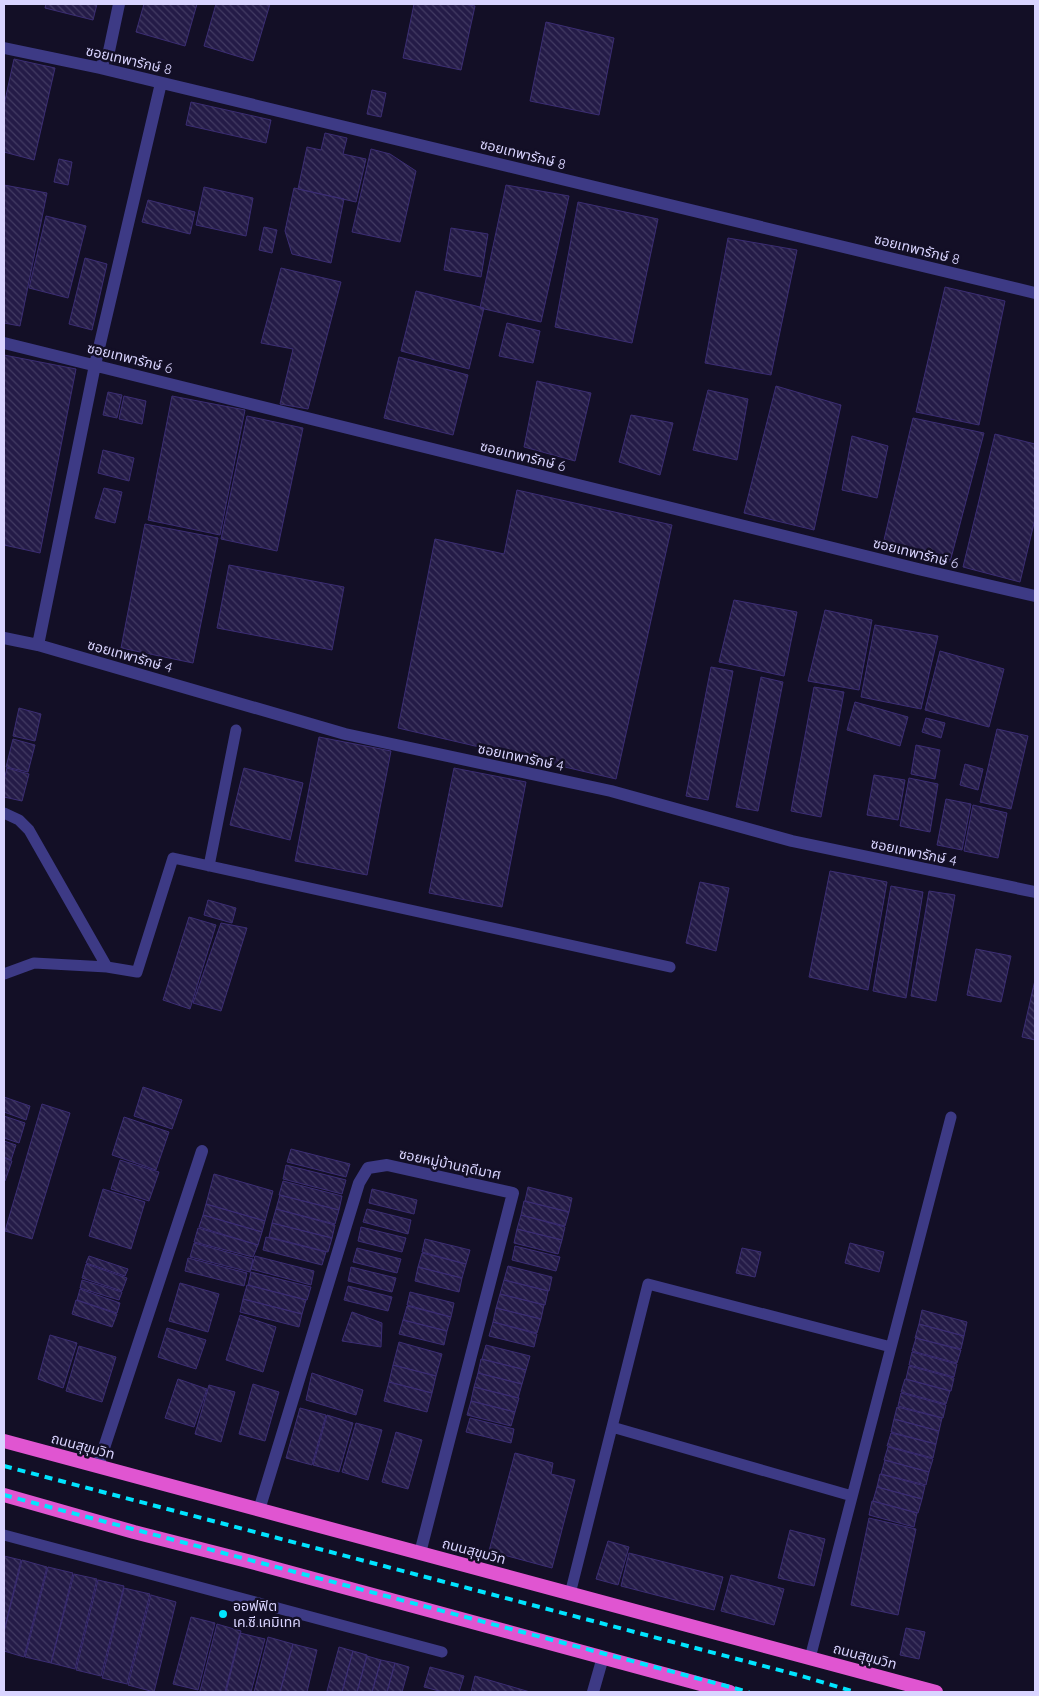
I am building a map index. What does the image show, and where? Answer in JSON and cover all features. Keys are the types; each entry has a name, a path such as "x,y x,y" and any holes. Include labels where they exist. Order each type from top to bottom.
{"highway":[{"name":"ถนนสุขุมวิท","path":"4,1441 936,1692"},
{"path":"4,1495 134,1532 730,1692"}],"street":[{"path":"100,68 109,51 119,4"},
{"name":"ซอยเทพารักษ์ 8","path":"4,48 161,82 1035,293"},
{"path":"38,645 95,365 161,82"},
{"name":"ซอยเทพารักษ์ 6","path":"4,343 918,569 1035,596"},
{"name":"ซอยเทพารักษ์ 4","path":"4,638 38,645 345,734 611,791 792,841 1035,892"},
{"path":"98,1466 202,1151"},
{"name":"ซอยหมู่บ้านฤดีมาศ","path":"260,1510 359,1183 368,1168 387,1165 513,1193 420,1553"},
{"path":"594,1692 603,1658"}],"lane":[{"path":"209,866 236,730"},
{"path":"4,813 19,820 29,830 107,967"},
{"path":"4,974 34,963 107,967 137,972 173,858 670,967"},
{"path":"810,1658 951,1117"},
{"path":"570,1594 648,1284 891,1347"},
{"path":"612,1427 852,1496"},
{"path":"4,1535 442,1652"}],"building":[{"path":"46,4 97,4 93,20 45,8"},
{"path":"144,4 197,4 185,46 136,32"},
{"path":"216,4 270,4 253,61 204,46"},
{"path":"414,4 464,4 475,6 461,70 403,58"},
{"path":"546,22 614,38 599,115 530,101"},
{"path":"14,59 55,68 34,160 4,152 4,105"},
{"path":"372,90 386,93 381,117 367,114"},
{"path":"191,102 271,120 266,143 186,125"},
{"path":"325,133 347,138 343,154 366,159 356,202 298,189 307,147 321,150"},
{"path":"371,149 390,154 416,171 400,242 352,232"},
{"path":"59,159 72,162 68,185 54,182"},
{"path":"4,185 47,193 20,326 4,323"},
{"path":"506,185 569,196 541,322 480,308"},
{"path":"204,187 253,198 246,236 196,225"},
{"path":"294,188 344,199 331,263 292,254 285,231"},
{"path":"148,200 195,212 190,234 142,222"},
{"path":"578,202 658,219 632,343 555,327"},
{"path":"46,216 86,226 68,298 29,288"},
{"path":"264,227 277,230 272,253 259,250"},
{"path":"451,228 488,234 481,277 444,270"},
{"path":"728,238 797,250 771,375 705,363"},
{"path":"85,258 107,264 92,330 69,324"},
{"path":"281,268 341,282 308,409 280,404 293,349 261,343"},
{"path":"945,287 1005,301 979,425 916,412"},
{"path":"416,291 484,308 469,369 401,351"},
{"path":"507,323 540,331 533,363 499,356"},
{"path":"4,355 76,369 40,553 4,545"},
{"path":"399,357 468,375 453,435 384,418"},
{"path":"537,381 591,393 575,461 524,447"},
{"path":"776,386 841,405 814,530 744,513"},
{"path":"708,390 748,399 737,460 693,450"},
{"path":"108,392 122,395 117,418 103,415"},
{"path":"124,396 146,401 142,424 119,419"},
{"path":"172,396 245,410 220,535 148,520"},
{"path":"631,415 673,423 660,475 619,462"},
{"path":"247,416 303,428 277,551 221,539"},
{"path":"913,418 984,433 950,562 883,544"},
{"path":"995,434 1035,444 1035,519 1020,582 963,567"},
{"path":"852,436 888,446 877,498 842,490"},
{"path":"103,450 134,458 129,481 98,473"},
{"path":"104,488 122,492 115,523 95,518"},
{"path":"517,490 672,525 616,779 398,728 435,539 504,554"},
{"path":"145,524 218,538 193,663 121,648"},
{"path":"229,565 344,587 332,650 217,628"},
{"path":"734,600 797,612 784,676 719,662"},
{"path":"825,610 872,620 859,690 808,681"},
{"path":"875,625 938,636 921,709 861,697"},
{"path":"940,651 1004,669 989,727 925,710"},
{"path":"711,667 733,671 708,800 686,796"},
{"path":"761,677 783,682 758,811 736,807"},
{"path":"814,687 844,692 821,817 791,811"},
{"path":"855,702 908,717 900,746 847,730"},
{"path":"19,708 41,714 35,741 13,736"},
{"path":"926,718 945,723 941,738 922,732"},
{"path":"997,729 1028,736 1011,809 980,802"},
{"path":"319,737 391,751 367,875 295,861"},
{"path":"13,739 35,745 28,772 6,767"},
{"path":"916,745 940,750 935,779 911,774"},
{"path":"965,764 983,769 978,790 960,785"},
{"path":"7,768 29,774 22,801 4,797 4,780"},
{"path":"244,768 303,783 290,840 230,825"},
{"path":"454,768 526,782 502,907 429,893"},
{"path":"874,775 905,780 898,820 867,815"},
{"path":"909,778 938,784 930,832 900,826"},
{"path":"946,799 971,804 962,850 937,845"},
{"path":"973,805 1007,813 998,858 964,851"},
{"path":"830,871 887,882 868,990 809,977"},
{"path":"700,882 729,888 716,951 686,943"},
{"path":"891,886 923,892 906,998 873,991"},
{"path":"929,891 955,895 936,1001 911,996"},
{"path":"208,900 236,908 232,923 204,915"},
{"path":"189,917 216,925 190,1009 163,1000"},
{"path":"221,923 247,928 221,1011 193,1003"},
{"path":"976,949 1011,956 1001,1002 967,995"},
{"path":"1035,980 1035,1040 1022,1037"},
{"path":"143,1087 182,1100 172,1129 134,1116"},
{"path":"4,1097 30,1106 26,1120 4,1112"},
{"path":"42,1104 70,1113 32,1239 5,1231"},
{"path":"4,1116 25,1123 19,1143 4,1138"},
{"path":"124,1117 169,1132 156,1170 112,1155"},
{"path":"4,1141 16,1145 11,1160 4,1157"},
{"path":"291,1149 350,1164 346,1177 287,1162"},
{"path":"4,1158 12,1161 5,1181 4,1180"},
{"path":"120,1160 159,1172 149,1201 111,1189"},
{"path":"286,1165 346,1180 342,1194 283,1179"},
{"path":"214,1174 273,1191 265,1221 206,1204"},
{"path":"283,1181 342,1196 339,1210 279,1195"},
{"path":"528,1187 572,1198 569,1212 525,1201"},
{"path":"103,1189 145,1202 131,1249 89,1236"},
{"path":"372,1189 417,1200 414,1214 369,1203"},
{"path":"280,1195 339,1210 335,1224 276,1209"},
{"path":"524,1201 569,1212 565,1226 521,1215"},
{"path":"206,1204 265,1221 262,1232 203,1215"},
{"path":"276,1209 335,1225 332,1238 272,1223"},
{"path":"367,1209 411,1220 408,1234 363,1222"},
{"path":"203,1215 262,1232 258,1245 199,1227"},
{"path":"521,1215 565,1227 562,1240 517,1229"},
{"path":"272,1223 332,1238 328,1252 269,1237"},
{"path":"361,1227 406,1238 402,1252 358,1241"},
{"path":"198,1228 258,1245 253,1257 194,1242"},
{"path":"517,1229 562,1240 558,1254 514,1243"},
{"path":"266,1237 326,1252 322,1265 263,1250"},
{"path":"425,1239 470,1250 466,1264 422,1252"},
{"path":"194,1243 253,1259 250,1272 190,1257"},
{"path":"850,1243 884,1252 879,1272 845,1263"},
{"path":"515,1246 560,1257 556,1271 512,1260"},
{"path":"357,1248 401,1259 397,1273 353,1262"},
{"path":"742,1248 761,1252 755,1277 736,1273"},
{"path":"422,1253 466,1264 462,1278 418,1267"},
{"path":"89,1256 128,1269 125,1276 86,1263"},
{"path":"255,1256 314,1271 311,1285 251,1269"},
{"path":"188,1258 247,1273 244,1286 185,1271"},
{"path":"86,1264 127,1278 122,1291 82,1278"},
{"path":"508,1266 552,1277 549,1291 504,1280"},
{"path":"351,1267 396,1278 392,1292 348,1281"},
{"path":"418,1267 462,1278 459,1292 415,1281"},
{"path":"251,1272 311,1287 307,1300 248,1285"},
{"path":"82,1280 122,1292 119,1300 80,1288"},
{"path":"504,1280 548,1291 545,1305 500,1294"},
{"path":"180,1283 219,1294 208,1332 169,1321"},
{"path":"247,1285 306,1300 302,1314 243,1299"},
{"path":"348,1286 392,1297 388,1311 344,1300"},
{"path":"80,1289 120,1303 117,1313 77,1300"},
{"path":"410,1292 454,1303 451,1317 407,1305"},
{"path":"500,1294 544,1305 541,1319 496,1308"},
{"path":"243,1299 302,1314 299,1327 240,1312"},
{"path":"76,1300 117,1314 112,1327 72,1314"},
{"path":"407,1306 451,1317 447,1331 403,1320"},
{"path":"496,1308 541,1319 537,1333 493,1322"},
{"path":"922,1310 967,1322 964,1336 919,1324"},
{"path":"352,1312 382,1323 381,1347 342,1341"},
{"path":"240,1315 276,1327 263,1372 226,1360"},
{"path":"403,1320 447,1331 444,1345 399,1334"},
{"path":"493,1322 537,1334 534,1347 489,1336"},
{"path":"919,1324 964,1336 961,1349 915,1338"},
{"path":"167,1328 206,1340 196,1369 158,1357"},
{"path":"50,1335 77,1343 63,1388 38,1379"},
{"path":"916,1338 961,1350 957,1363 912,1351"},
{"path":"399,1342 442,1354 436,1376 393,1365"},
{"path":"486,1345 530,1356 526,1370 482,1359"},
{"path":"79,1346 116,1357 102,1402 66,1391"},
{"path":"912,1352 957,1364 954,1377 909,1365"},
{"path":"481,1359 526,1370 522,1384 478,1373"},
{"path":"393,1365 436,1376 432,1393 389,1382"},
{"path":"909,1366 954,1378 951,1391 906,1379"},
{"path":"312,1373 363,1390 356,1415 306,1400"},
{"path":"478,1373 522,1384 518,1398 474,1387"},
{"path":"178,1379 207,1389 194,1427 165,1418"},
{"path":"905,1379 950,1391 946,1404 901,1392"},
{"path":"389,1382 432,1393 427,1412 384,1401"},
{"path":"253,1384 279,1392 265,1441 239,1434"},
{"path":"209,1385 235,1392 221,1442 195,1434"},
{"path":"474,1387 519,1398 515,1412 471,1401"},
{"path":"901,1393 946,1405 943,1418 898,1406"},
{"path":"471,1401 515,1412 511,1426 467,1415"},
{"path":"897,1407 942,1418 939,1431 894,1419"},
{"path":"300,1408 326,1415 312,1465 286,1458"},
{"path":"327,1415 353,1423 339,1472 313,1465"},
{"path":"470,1418 514,1429 511,1443 466,1432"},
{"path":"894,1419 939,1431 936,1444 891,1432"},
{"path":"356,1423 382,1430 368,1480 342,1472"},
{"path":"396,1432 422,1440 408,1489 382,1482"},
{"path":"891,1433 936,1444 933,1458 887,1446"},
{"path":"888,1447 933,1459 929,1472 884,1460"},
{"path":"515,1453 553,1463 551,1474 575,1480 552,1568 489,1551"},
{"path":"885,1460 929,1472 926,1485 881,1474"},
{"path":"880,1474 925,1486 922,1499 877,1487"},
{"path":"877,1487 922,1499 918,1513 873,1501"},
{"path":"872,1501 917,1513 914,1527 869,1515"},
{"path":"869,1518 916,1529 898,1615 851,1605"},
{"path":"790,1530 825,1539 814,1586 778,1578"},
{"path":"608,1541 629,1547 618,1585 596,1579"},
{"path":"629,1553 723,1577 714,1610 621,1586"},
{"path":"4,1556 21,1560 4,1631"},
{"path":"22,1560 47,1567 24,1657 4,1651 4,1632"},
{"path":"48,1567 73,1573 51,1663 25,1657"},
{"path":"74,1574 97,1579 75,1669 51,1663"},
{"path":"731,1575 784,1589 774,1625 721,1611"},
{"path":"98,1580 124,1586 101,1676 76,1670"},
{"path":"124,1588 150,1594 127,1684 102,1678"},
{"path":"151,1595 176,1602 154,1692 128,1685"},
{"path":"191,1617 215,1623 198,1690 173,1684"},
{"path":"217,1624 241,1631 226,1692 203,1692 200,1691"},
{"path":"906,1628 925,1632 919,1659 900,1655"},
{"path":"240,1633 265,1639 251,1692 225,1692"},
{"path":"268,1637 293,1644 280,1692 254,1692"},
{"path":"293,1644 317,1650 307,1692 280,1692"},
{"path":"339,1647 353,1651 342,1692 327,1691"},
{"path":"353,1651 367,1655 357,1692 342,1692"},
{"path":"367,1656 381,1660 372,1692 357,1692"},
{"path":"381,1660 395,1663 387,1692 372,1692"},
{"path":"395,1663 409,1667 402,1692 387,1692"},
{"path":"430,1667 464,1676 459,1692 443,1692 424,1687"},
{"path":"475,1676 530,1692 471,1692"}],"railway":[{"path":"4,1466 798,1675 855,1692"},
{"path":"4,1495 749,1692"}],"place":[{"name":"ออฟฟิต เค.ซี.เคมิเทค","path":"223,1614"}]}
